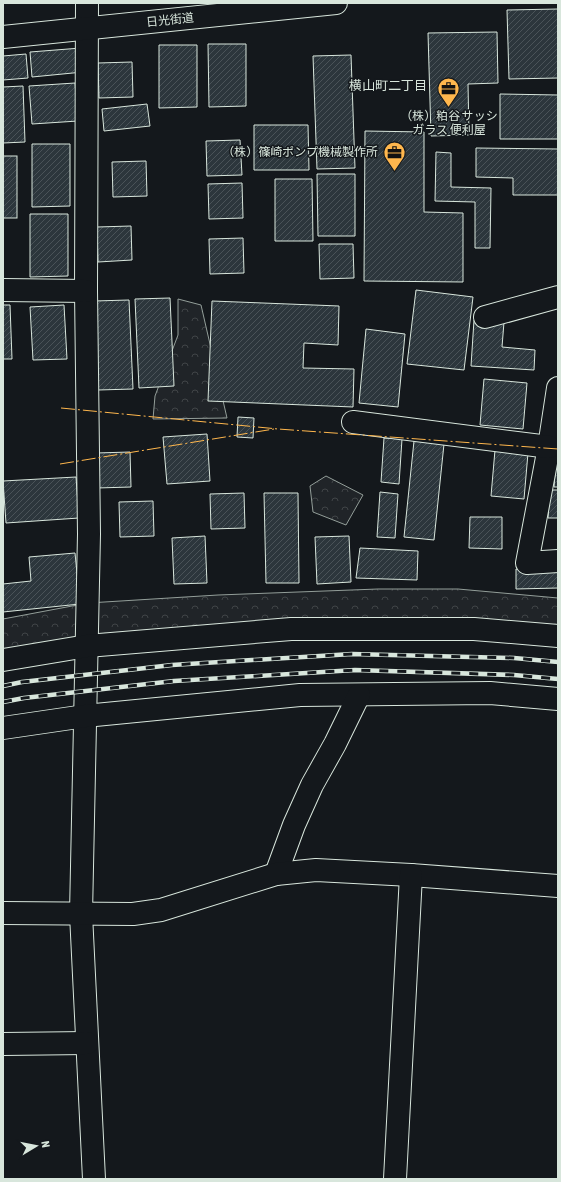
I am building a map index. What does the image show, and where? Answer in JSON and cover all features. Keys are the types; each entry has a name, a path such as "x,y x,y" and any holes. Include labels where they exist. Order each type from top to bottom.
{"street":[{"path":"87,3 86,291 89,534 82,914 94,1179"},
{"name":"日光街道","path":"3,37 336,3"},
{"path":"3,290 86,291"},
{"path":"485,317 558,296"},
{"path":"558,388 549,446 527,563 558,561"},
{"path":"353,422 549,446"},
{"path":"3,660 87,646 291,629 474,629 558,636"},
{"path":"3,728 85,716 300,695 490,693 558,699"},
{"path":"276,874 297,818 312,785 335,744 359,695"},
{"path":"3,913 133,914 161,910 276,874 316,870 411,875 558,886"},
{"path":"395,1179 411,875"},
{"path":"3,1044 87,1043"}],"green space":[{"path":"178,299 201,305 227,418 153,419 155,396 178,335"},
{"path":"326,476 363,495 346,525 313,512 310,486"},
{"path":"378,589 458,589 558,598 558,636 398,628 3,660 3,619 88,603 218,595"}],"building":[{"path":"558,9 558,78 509,79 507,10"},
{"name":"（株）粕谷 サッシ ガラス 便利屋","path":"497,32 498,83 468,84 469,135 431,136 428,33"},
{"path":"208,44 246,44 246,106 209,107"},
{"path":"159,45 197,45 197,107 159,108"},
{"path":"81,48 83,72 32,77 30,52"},
{"path":"26,54 28,78 3,80 3,56"},
{"path":"351,55 355,168 317,169 313,56"},
{"path":"132,62 133,97 99,98 98,63"},
{"path":"75,83 78,121 32,124 29,86"},
{"path":"23,86 25,142 3,143 3,87"},
{"path":"500,94 558,95 558,139 500,139"},
{"path":"147,104 150,126 104,131 102,109"},
{"path":"254,125 308,125 309,170 254,170"},
{"name":"（株）篠崎ポンプ機械製作所","path":"365,131 424,132 424,212 463,213 463,282 364,281"},
{"path":"240,140 242,175 207,176 206,141"},
{"path":"32,144 70,144 70,206 32,207"},
{"path":"476,148 558,149 558,195 513,195 513,178 476,177"},
{"path":"436,152 451,153 451,187 491,188 490,248 475,248 475,202 435,201"},
{"path":"3,156 17,156 17,218 3,218"},
{"path":"146,161 147,196 113,197 112,162"},
{"path":"317,174 355,174 355,236 318,236"},
{"path":"275,179 312,179 313,241 275,241"},
{"path":"242,183 243,218 209,219 208,184"},
{"path":"30,214 68,214 68,276 30,277"},
{"path":"131,226 132,260 98,262 97,227"},
{"path":"243,238 244,273 210,274 209,239"},
{"path":"319,244 353,244 354,278 320,279"},
{"path":"416,290 473,297 464,370 407,364"},
{"path":"170,298 174,386 139,388 135,299"},
{"path":"129,300 133,389 98,390 94,301"},
{"path":"212,301 339,306 338,345 304,343 303,368 354,369 353,407 208,401"},
{"path":"3,305 10,305 12,359 3,359"},
{"path":"64,305 67,359 33,360 30,307"},
{"path":"474,320 504,322 502,347 535,350 534,370 471,366"},
{"path":"366,329 405,334 398,407 359,403"},
{"path":"484,379 527,383 523,429 480,425"},
{"path":"238,417 254,418 253,438 237,437"},
{"path":"207,434 210,481 167,484 163,437"},
{"path":"384,438 402,439 399,484 381,482"},
{"path":"414,441 444,444 434,540 404,537"},
{"path":"495,450 528,453 524,499 491,496"},
{"path":"130,452 131,487 97,488 96,453"},
{"path":"556,459 558,459 558,487 554,487"},
{"path":"76,477 79,518 6,523 3,481"},
{"path":"550,490 558,490 558,518 548,518"},
{"path":"380,492 398,494 395,538 377,537"},
{"path":"244,493 245,528 211,529 210,494"},
{"path":"264,493 298,493 299,583 266,583"},
{"path":"153,501 154,536 120,537 119,502"},
{"path":"470,517 502,517 502,549 469,548"},
{"path":"205,536 207,583 174,584 172,538"},
{"path":"349,536 351,582 317,584 315,537"},
{"path":"360,548 418,551 417,580 356,578"},
{"path":"75,553 80,604 3,612 3,584 31,581 29,557"},
{"path":"558,568 558,588 516,589 516,569"}],"railway":[{"path":"3,686 22,682 172,665 352,654 514,658 558,662"},
{"path":"3,702 24,698 174,681 355,670 514,675 558,679"}],"power":[{"path":"61,408 278,429 558,449"},
{"path":"60,464 274,429"}],"place":[{"name":"（株）粕谷 サッシ ガラス 便利屋","path":"449,108"},
{"name":"（株）篠崎ポンプ機械製作所","path":"394,172"}],"district":[{"name":"横山町二丁目","path":"388,85"}]}
